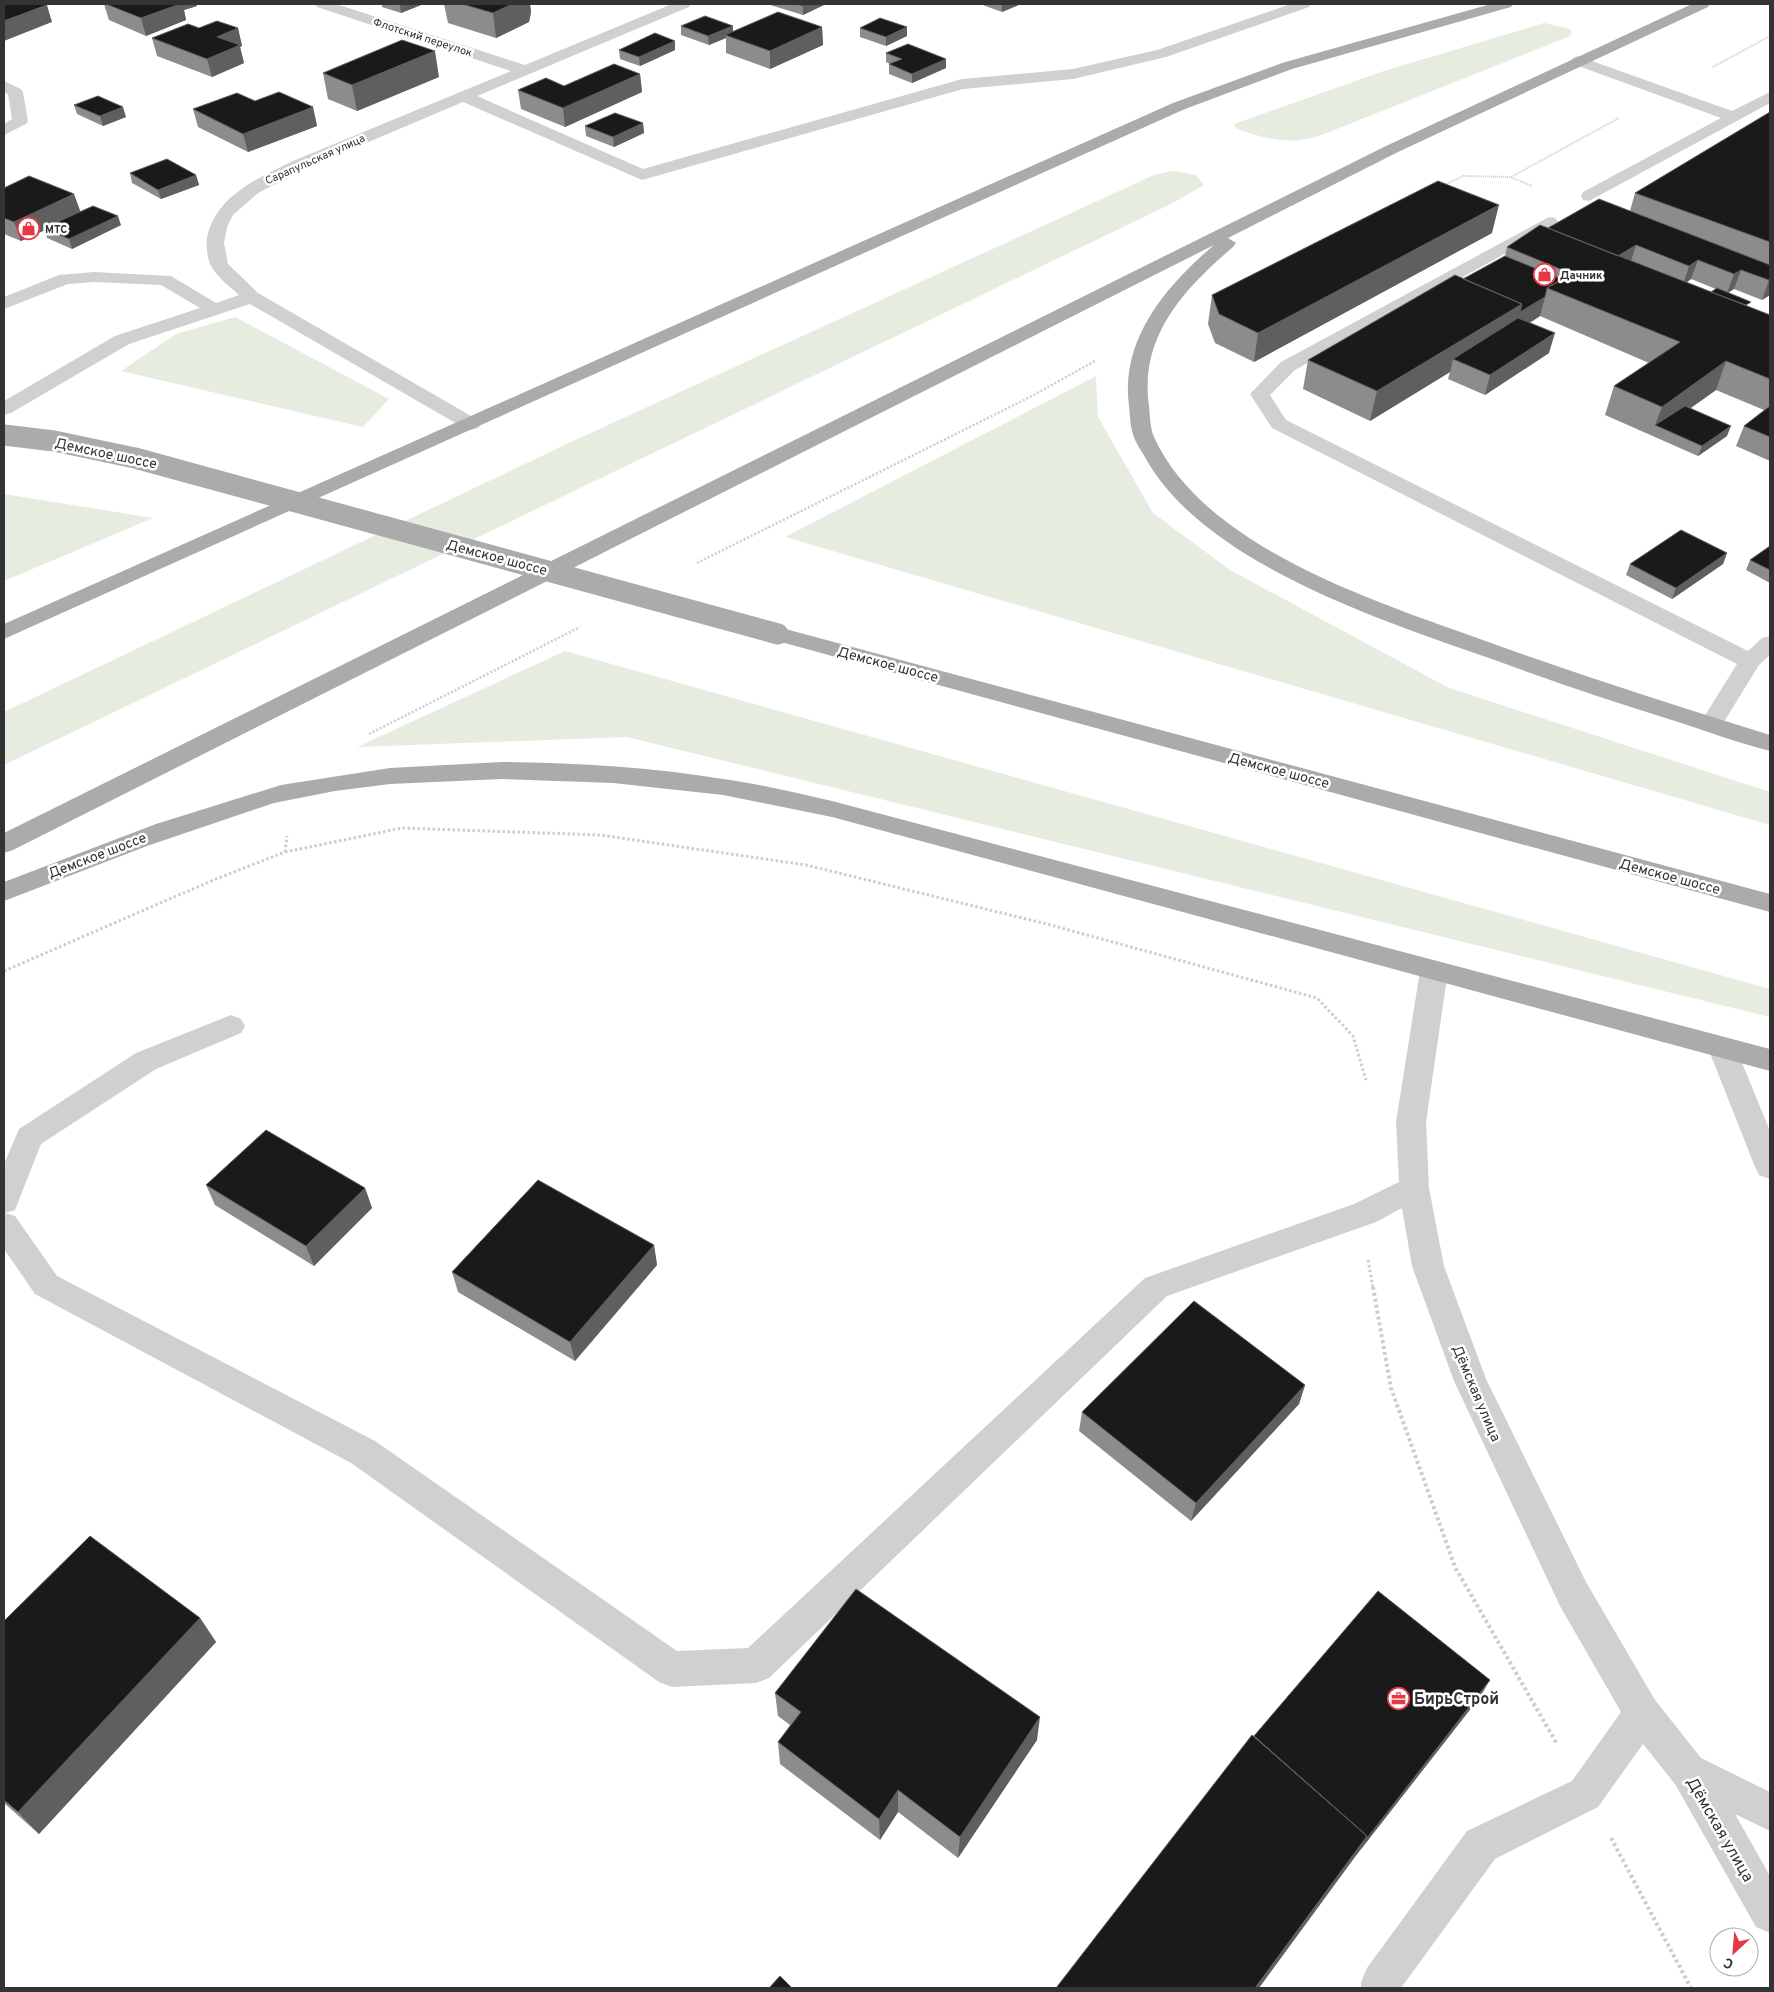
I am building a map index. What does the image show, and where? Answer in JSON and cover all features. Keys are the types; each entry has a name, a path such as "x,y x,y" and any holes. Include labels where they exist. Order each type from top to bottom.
{"main road":[{"path":"4,632 1179,106 1287,66 1506,4"},
{"path":"4,844 1406,142 1703,4"},
{"path":"1261,215 1186,279 1160,310 1144,342 1137,374 1135,406 1143,440 1166,477 1201,513 1247,546 1297,574 1384,612 1530,666 1770,743"},
{"name":"Демское шоссе","path":"4,435 54,441 135,458 1770,904"},
{"name":"Демское шоссе","path":"4,892 183,823 291,792 365,778 445,771 550,772 639,777 724,787 832,809 1770,1060"}],"street":[{"name":"Флотский переулок","path":"322,4 524,70"},
{"name":"Сарапульская улица","path":"471,424 252,296 218,264 215,246 218,229 227,211 238,198 263,182 299,165 684,4"},
{"path":"463,96 642,175 962,84 1073,74 1161,54 1304,4"},
{"path":"1578,61 1734,117"},
{"path":"4,86 15,92 20,121 4,130"},
{"path":"1589,196 1770,96"},
{"path":"1549,222 1288,366 1260,394 1279,424 1750,662"},
{"path":"4,303 65,279 94,277 165,280 214,309"},
{"path":"4,410 122,340 252,296"},
{"path":"1711,725 1750,662 1770,643"},
{"name":"Дёмская улица","path":"1434,971 1411,1122 1414,1188 1428,1266 1470,1381 1573,1594 1642,1713 1688,1771 1770,1913"},
{"path":"4,1201 29,1137 146,1061 232,1026"},
{"path":"1722,1048 1770,1167"},
{"path":"4,1225 46,1285 364,1452 672,1668 756,1664 1156,1286 1365,1213 1414,1188"},
{"path":"1381,1988 1381,1982 1481,1845 1585,1794 1642,1713"},
{"name":"Дёмская улица","path":"1688,1771 1770,1812"}],"path":[{"path":"1438,189 1464,176 1510,177"},
{"path":"690,568 1030,397 1113,351 1141,356"},
{"path":"363,737 587,623"},
{"path":"285,852 291,792"},
{"path":"4,971 211,881 285,852 402,828 600,836 806,865 1047,924 1317,998 1353,1036 1369,1090"},
{"path":"1365,1213 1366,1249 1391,1388 1455,1567 1629,1869 1691,1988"}],"shaded area":[{"path":"1544,23 1570,29 1572,33 1568,37 1319,136 1298,140 1278,140 1237,129 1234,124 1384,71"},
{"path":"1173,171 1196,175 1204,185 1173,203 4,765 4,712 571,442 1154,175"},
{"path":"235,317 389,399 363,427 121,371 176,334"},
{"path":"1096,376 1098,417 1153,513 1230,570 1449,688 1770,792 1770,825 785,537"},
{"path":"4,494 153,518 4,581"},
{"path":"565,651 1770,989 1770,1017 627,737 357,747"}],"building":[{"path":"4,4 44,4 47,5 4,21"},
{"path":"106,4 180,4 141,18"},
{"path":"462,4 512,4 493,13"},
{"path":"778,12 822,27 770,51 725,35"},
{"path":"705,16 733,26 708,36 681,26"},
{"path":"880,18 907,27 886,37 860,28"},
{"path":"217,21 238,28 217,37 240,45 207,59 152,38 188,24 199,28"},
{"path":"655,33 675,41 639,57 619,50"},
{"path":"402,40 435,51 352,85 323,73"},
{"path":"908,44 946,59 912,74 889,64 902,59 886,53"},
{"path":"614,64 640,74 563,108 518,90 546,78 564,86"},
{"path":"279,92 313,107 243,134 193,109 237,93 255,101"},
{"path":"98,96 123,107 100,116 74,105"},
{"path":"1770,112 1770,242 1635,193"},
{"path":"615,113 643,123 613,137 585,126"},
{"path":"167,159 196,175 158,190 130,173"},
{"path":"29,176 74,194 14,222 4,218 4,188"},
{"path":"1438,181 1499,205 1258,333 1219,314 1212,295"},
{"path":"1599,199 1770,265 1770,280 1741,270 1734,274 1698,260 1689,266 1636,245 1618,256 1548,228"},
{"path":"93,206 118,216 69,239 44,228"},
{"path":"1540,225 1770,315 1770,379 1726,361 1662,407 1614,386 1680,342 1547,288 1572,274 1507,247"},
{"path":"1505,256 1562,279 1547,288 1545,297 1520,312 1522,304 1463,279"},
{"path":"1455,275 1522,304 1377,391 1308,360"},
{"path":"1717,288 1751,302 1746,305 1711,292"},
{"path":"1518,318 1555,333 1490,375 1453,359"},
{"path":"1685,406 1731,426 1702,446 1655,425"},
{"path":"1770,406 1770,437 1744,426"},
{"path":"1681,530 1727,553 1676,588 1630,564"},
{"path":"1770,546 1770,570 1750,560"},
{"path":"266,1130 365,1188 306,1246 206,1185"},
{"path":"538,1180 654,1245 570,1342 452,1272"},
{"path":"1194,1301 1305,1385 1196,1503 1082,1412"},
{"path":"90,1536 200,1618 18,1812 4,1800 4,1621"},
{"path":"856,1589 1040,1717 960,1837 898,1790 879,1819 778,1742 801,1712 775,1693"},
{"path":"1378,1591 1490,1680 1364,1842 1367,1836 1254,1736"},
{"path":"1252,1735 1367,1836 1255,1988 1056,1988"},
{"path":"780,1976 792,1988 769,1988"}],"place":[{"name":"МТС","path":"29,229"},
{"name":"Дачник","path":"1544,275"},
{"name":"БирьСтрой","path":"1398,1698"}]}
